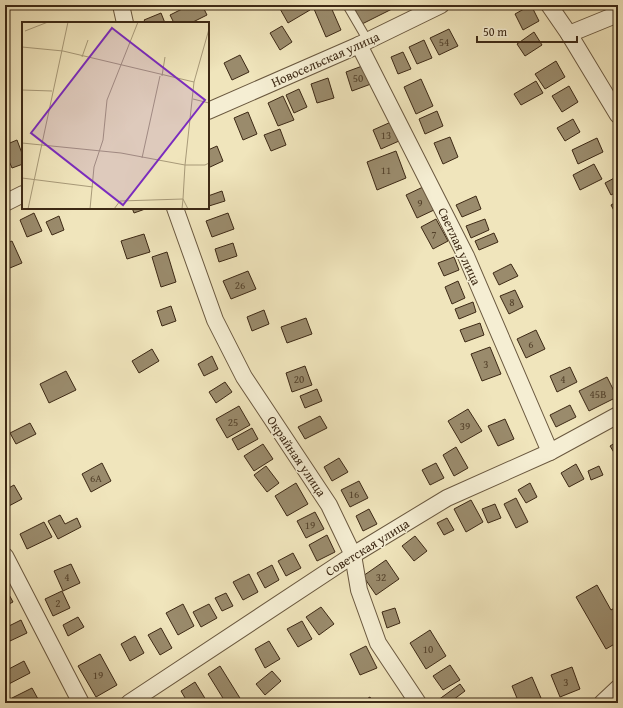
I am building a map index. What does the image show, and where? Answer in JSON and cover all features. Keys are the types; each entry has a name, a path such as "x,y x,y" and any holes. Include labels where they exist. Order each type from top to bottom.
{"street":[{"path":"121,5 125,22"},
{"name":"Новосельская улица","path":"209,111 364,43 441,5"},
{"path":"549,5 569,34 618,115"},
{"path":"569,34 618,14"},
{"name":"Светлая улица","path":"364,43 466,256 550,452"},
{"path":"5,203 22,194"},
{"name":"Окрайная улица","path":"175,209 215,320 244,377 329,505 353,555 359,590 378,643 418,703"},
{"name":"Советская улица","path":"129,703 353,555 447,498 550,452 618,415"},
{"path":"5,556 81,703"},
{"path":"602,703 618,688"}],"lane":[{"path":"347,5 364,43"}],"building":[{"path":"190,5 202,5 207,15 193,22 174,22 170,15"},
{"path":"283,5 307,5 310,10 288,23 279,7"},
{"path":"323,5 330,5 341,30 326,37 314,9"},
{"path":"359,5 390,5 392,9 362,24 354,8"},
{"path":"531,5 539,21 523,30 515,14"},
{"path":"161,13 165,22 145,22 144,20"},
{"path":"282,26 292,42 280,50 270,33"},
{"path":"449,29 458,46 439,55 430,38"},
{"path":"534,32 542,45 525,56 517,44"},
{"path":"424,40 432,58 417,64 409,47"},
{"path":"403,52 411,69 398,74 391,57"},
{"path":"240,55 249,72 232,80 224,63"},
{"path":"556,61 565,77 545,89 535,74"},
{"path":"365,65 371,84 352,91 346,72"},
{"path":"328,78 334,98 317,103 311,84"},
{"path":"421,79 433,106 416,114 404,87"},
{"path":"536,81 543,93 521,105 514,94"},
{"path":"569,86 578,102 562,112 552,96"},
{"path":"299,89 307,107 294,113 286,95"},
{"path":"283,96 294,120 278,126 268,103"},
{"path":"437,111 443,126 425,134 419,119"},
{"path":"248,112 257,134 243,140 234,118"},
{"path":"573,119 580,132 565,141 557,128"},
{"path":"391,122 399,141 381,149 373,130"},
{"path":"280,129 286,145 271,151 264,135"},
{"path":"450,137 458,157 443,164 434,143"},
{"path":"597,138 603,152 578,164 572,150"},
{"path":"17,140 22,153 22,164 12,168 5,152 5,145"},
{"path":"217,146 223,161 209,168 209,150"},
{"path":"396,151 406,178 377,190 367,162"},
{"path":"594,164 602,179 580,190 573,175"},
{"path":"618,176 618,191 611,195 605,183"},
{"path":"423,187 434,210 417,218 406,195"},
{"path":"222,191 225,201 209,206 209,196"},
{"path":"476,196 481,209 462,217 456,205"},
{"path":"618,201 618,218 611,205"},
{"path":"132,209 145,209 134,213"},
{"path":"34,213 42,231 27,237 20,220"},
{"path":"228,213 234,229 212,237 206,221"},
{"path":"59,216 64,230 52,235 46,222"},
{"path":"436,219 448,241 433,249 421,227"},
{"path":"485,219 489,230 471,238 466,226"},
{"path":"494,233 498,242 479,250 475,241"},
{"path":"144,234 150,252 127,259 121,241"},
{"path":"12,241 22,263 5,270 5,244"},
{"path":"233,243 237,256 219,262 215,249"},
{"path":"167,252 176,282 161,287 152,257"},
{"path":"454,257 459,270 444,276 438,263"},
{"path":"511,264 518,276 499,285 493,273"},
{"path":"248,271 256,289 231,299 223,281"},
{"path":"458,281 465,298 452,304 445,287"},
{"path":"515,290 523,307 509,314 500,296"},
{"path":"473,302 476,312 459,319 455,309"},
{"path":"171,306 176,321 162,326 157,311"},
{"path":"264,310 269,324 252,331 247,317"},
{"path":"306,318 312,334 287,343 281,327"},
{"path":"480,323 484,335 465,342 460,330"},
{"path":"536,330 545,349 526,358 517,339"},
{"path":"490,347 501,374 482,381 471,354"},
{"path":"152,349 159,361 139,373 132,361"},
{"path":"212,356 218,369 204,376 198,364"},
{"path":"305,366 312,385 292,392 286,373"},
{"path":"570,367 577,382 557,392 550,376"},
{"path":"66,371 76,390 49,403 40,384"},
{"path":"607,377 617,397 589,411 579,391"},
{"path":"225,382 232,392 216,403 209,392"},
{"path":"317,389 322,401 305,408 300,396"},
{"path":"570,405 576,417 556,427 550,415"},
{"path":"239,406 250,425 227,438 216,419"},
{"path":"468,409 482,431 461,443 448,421"},
{"path":"320,416 327,428 305,439 298,427"},
{"path":"505,419 514,439 498,446 488,426"},
{"path":"30,423 36,434 16,444 10,433"},
{"path":"252,428 258,439 238,450 232,439"},
{"path":"618,441 618,459 610,446"},
{"path":"263,444 273,459 254,471 244,456"},
{"path":"456,447 468,468 454,476 443,455"},
{"path":"339,458 348,472 332,481 324,467"},
{"path":"102,463 111,481 91,492 82,474"},
{"path":"436,463 444,478 430,485 422,470"},
{"path":"576,464 584,479 569,487 561,473"},
{"path":"266,466 279,483 267,492 254,475"},
{"path":"599,466 603,475 591,480 588,471"},
{"path":"5,467 9,477 5,479"},
{"path":"359,481 368,498 350,507 341,490"},
{"path":"296,483 308,504 287,516 275,496"},
{"path":"530,483 537,497 526,503 518,490"},
{"path":"14,485 22,499 7,507 5,503 5,490"},
{"path":"516,498 528,522 516,528 504,504"},
{"path":"471,500 483,522 466,532 454,509"},
{"path":"495,504 501,518 488,523 482,509"},
{"path":"369,509 377,524 363,531 356,516"},
{"path":"315,512 324,529 306,538 297,521"},
{"path":"60,515 65,524 77,518 81,527 58,539 48,521"},
{"path":"447,518 454,530 444,535 437,523"},
{"path":"44,522 52,537 27,549 20,534"},
{"path":"327,535 335,552 317,561 309,545"},
{"path":"415,536 427,551 414,561 402,546"},
{"path":"293,553 301,568 286,576 278,561"},
{"path":"386,560 399,579 376,595 363,576"},
{"path":"71,564 80,583 63,591 54,571"},
{"path":"272,565 279,580 265,588 257,573"},
{"path":"249,574 258,592 243,600 233,582"},
{"path":"597,585 611,610 618,606 618,642 606,649 576,597"},
{"path":"6,589 13,602 5,606 5,590"},
{"path":"62,591 70,608 53,616 45,599"},
{"path":"226,593 233,606 222,611 215,598"},
{"path":"183,604 194,626 178,635 166,613"},
{"path":"209,604 217,618 201,627 193,612"},
{"path":"321,607 334,624 319,635 306,617"},
{"path":"395,608 400,623 387,628 382,612"},
{"path":"78,617 84,627 68,636 63,625"},
{"path":"21,620 27,633 10,641 5,628"},
{"path":"302,621 312,639 298,647 287,629"},
{"path":"161,628 172,648 160,655 148,635"},
{"path":"430,630 446,656 426,669 410,643"},
{"path":"135,636 144,653 130,661 121,644"},
{"path":"269,641 280,659 265,668 255,649"},
{"path":"366,646 377,668 360,675 350,654"},
{"path":"100,654 117,685 96,697 78,666"},
{"path":"24,661 30,673 5,686 5,671"},
{"path":"450,665 460,680 443,690 433,676"},
{"path":"220,666 243,703 226,703 208,674"},
{"path":"572,667 580,689 560,697 551,675"},
{"path":"272,671 281,681 265,695 256,684"},
{"path":"532,677 541,698 529,703 519,703 512,686"},
{"path":"195,682 206,700 201,703 188,703 181,691"},
{"path":"460,684 465,691 453,700 456,703 434,703"},
{"path":"32,688 38,699 31,703 15,703 12,698"},
{"path":"370,697 373,703 360,703"}]}
